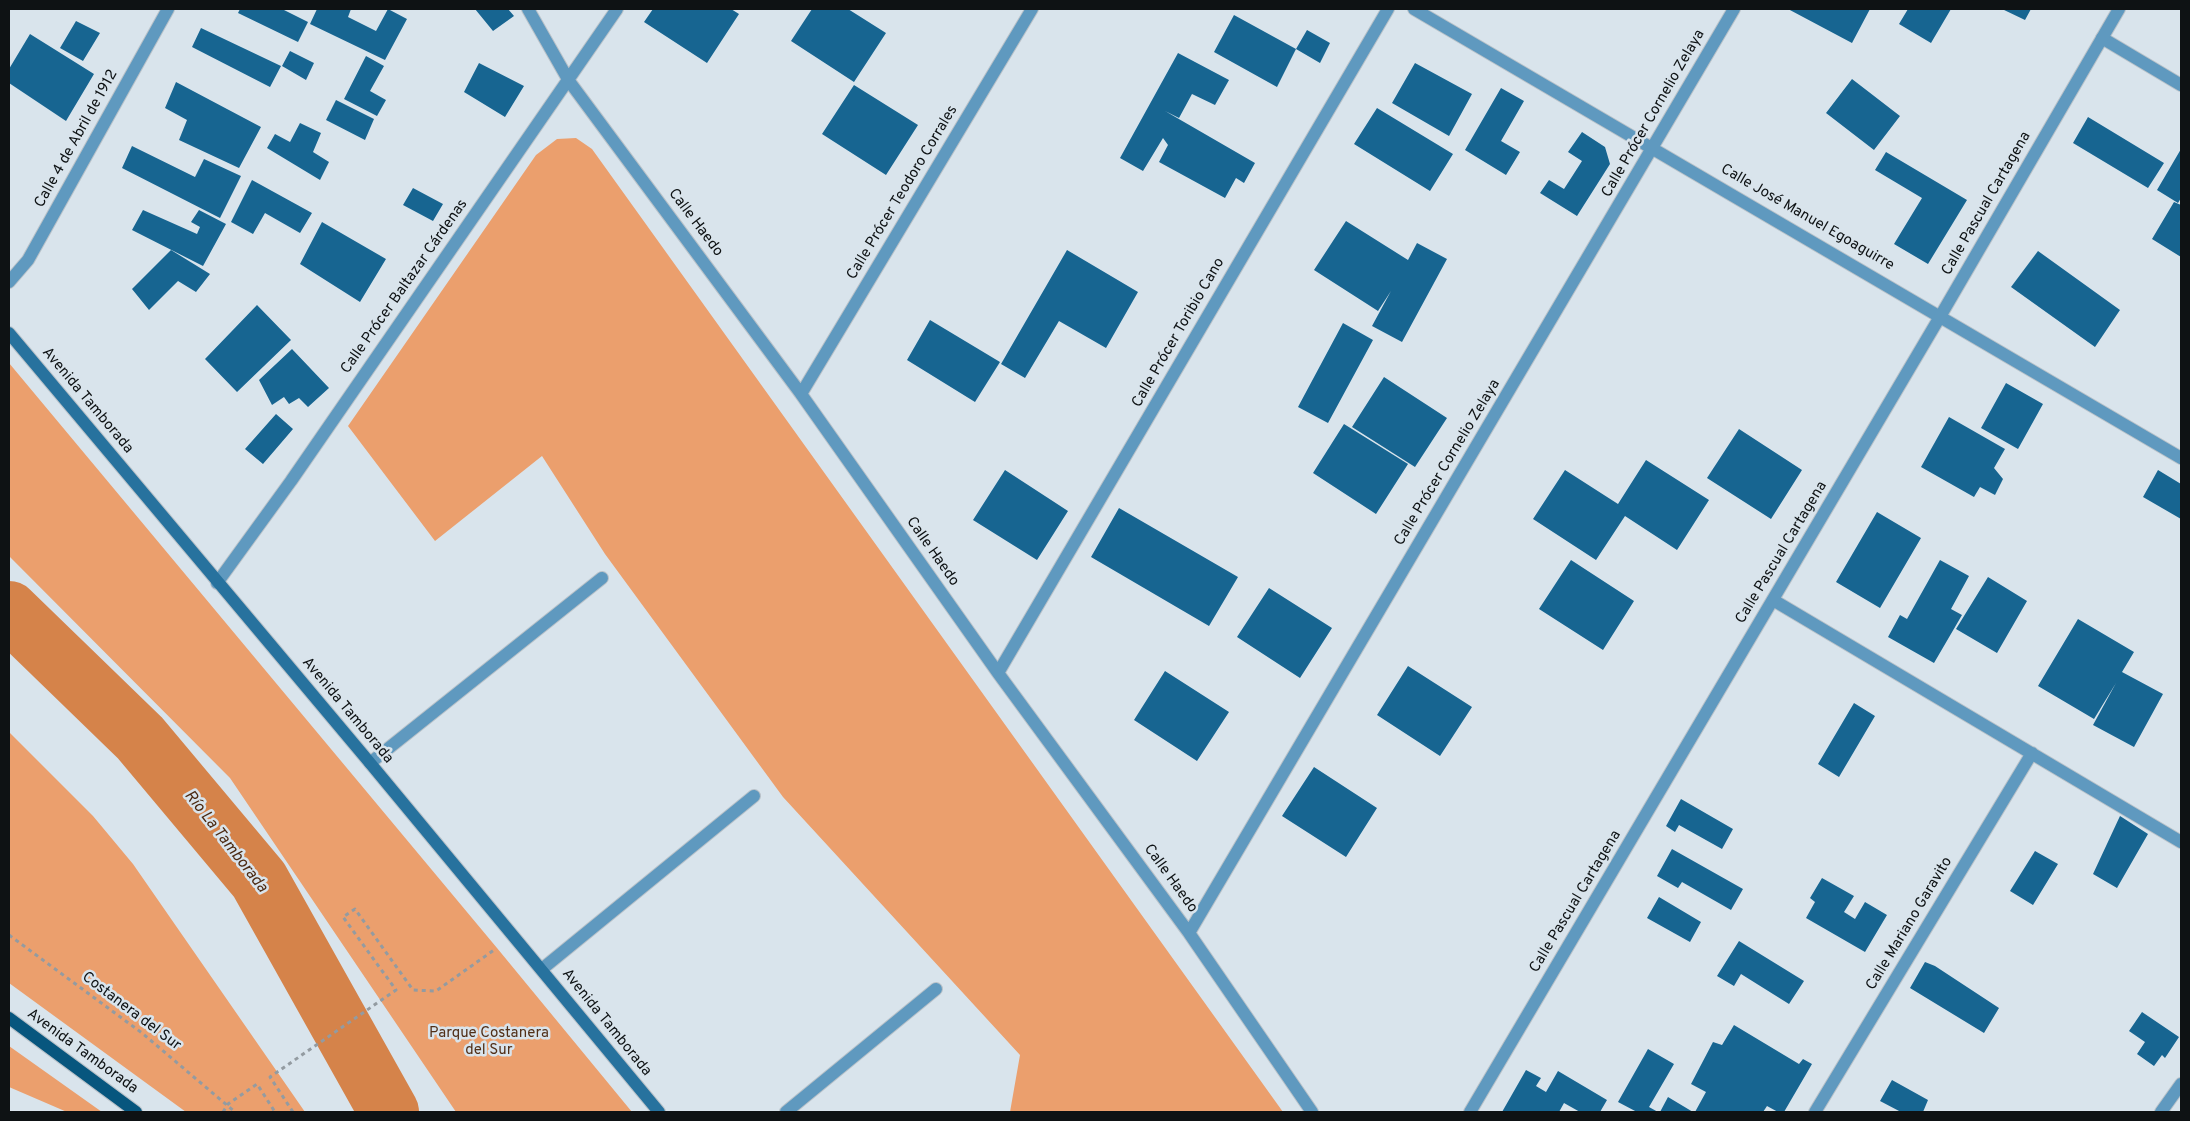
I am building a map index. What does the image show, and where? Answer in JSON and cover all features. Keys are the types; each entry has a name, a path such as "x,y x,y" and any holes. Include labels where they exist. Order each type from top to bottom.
{"main road":[{"name":"Avenida Tamborada","path":"9,333 542,969 658,1112"},
{"name":"Avenida Tamborada","path":"9,1018 136,1112"}],"street":[{"name":"Calle 4 de Abril de 1912","path":"9,282 28,260 168,9"},
{"name":"Calle Haedo","path":"528,9 569,80 801,394 998,673 1189,933 1312,1112"},
{"name":"Calle Prócer Baltazar Cárdenas","path":"217,583 291,480 617,9"},
{"name":"Calle Prócer Teodoro Corrales","path":"801,394 1032,9"},
{"name":"Calle Prócer Toribio Cano","path":"998,673 1388,9"},
{"name":"Calle José Manuel Egoaguirre","path":"1414,9 1941,315 2181,458"},
{"name":"Calle Prócer Cornelio Zelaya","path":"1189,933 1654,148 1734,9"},
{"name":"Calle Pascual Cartagena","path":"1470,1112 1941,315 2119,9"},
{"path":"2102,38 2181,85"},
{"path":"370,763 602,578"},
{"path":"1773,600 2181,842"},
{"name":"Calle Mariano Garavito","path":"1815,1112 2032,753"},
{"path":"542,969 754,796"},
{"path":"786,1112 936,989"},
{"path":"2161,1112 2181,1084"}],"path":[{"path":"293,1112 270,1077 396,990 343,917 356,909 413,990 436,991 474,966 513,935"},
{"name":"Costanera del Sur","path":"9,935 142,1033 228,1104 235,1112"},
{"path":"223,1112 228,1104 256,1084 274,1112"}],"green space":[{"path":"576,138 592,149 1283,1112 1010,1112 1020,1055 783,797 605,554 542,456 435,541 348,426 536,155 557,139"},
{"name":"Parque Costanera del Sur","path":"9,363 632,1112 456,1112 230,778 9,556"},
{"path":"9,732 93,816 133,864 305,1112 186,1112 9,983"},
{"path":"9,1046 102,1112 67,1112 9,1087"}],"building":[{"path":"240,9 282,9 308,22 298,42 238,13"},
{"path":"317,9 351,9 348,17 376,31 388,9 407,19 385,60 310,24"},
{"path":"475,9 508,9 514,16 493,31"},
{"path":"653,9 731,9 739,14 707,63 644,22"},
{"path":"812,9 848,9 886,33 854,82 791,41"},
{"path":"1788,9 1870,9 1852,43"},
{"path":"1908,9 1951,9 1931,43 1899,24"},
{"path":"2002,9 2031,9 2025,20"},
{"path":"1234,15 1296,49 1277,87 1214,52"},
{"path":"76,21 100,33 83,61 60,48"},
{"path":"201,28 281,66 270,87 192,47"},
{"path":"1307,30 1330,43 1320,63 1296,49"},
{"path":"30,34 94,74 66,121 9,83 9,69"},
{"path":"290,51 314,63 306,80 282,66"},
{"path":"1178,53 1229,80 1215,105 1192,94 1179,118 1165,111 1255,163 1244,183 1236,178 1225,198 1159,162 1168,145 1163,138 1143,171 1120,158"},
{"path":"366,56 384,66 370,91 386,100 377,116 344,99"},
{"path":"479,63 524,86 505,117 464,92"},
{"path":"1415,63 1472,94 1449,136 1392,103"},
{"path":"1852,79 1900,116 1874,150 1826,113"},
{"path":"176,82 261,127 239,168 179,140 187,120 165,108"},
{"path":"854,85 918,125 886,175 822,134"},
{"path":"1501,88 1524,101 1501,141 1520,152 1506,175 1465,150"},
{"path":"336,100 374,119 365,140 326,120"},
{"path":"1377,108 1453,154 1430,191 1354,144"},
{"path":"2088,117 2164,163 2148,188 2073,143"},
{"path":"300,123 321,133 313,152 329,162 320,180 267,148 275,134 290,142"},
{"path":"1582,132 1605,147 1610,164 1577,216 1540,193 1549,180 1564,189 1582,161 1568,152"},
{"path":"132,146 195,177 204,159 241,176 220,218 122,168"},
{"path":"2181,149 2181,198 2178,203 2157,190"},
{"path":"1886,152 1967,200 1928,264 1894,244 1922,198 1875,170"},
{"path":"252,180 312,213 300,233 265,213 253,234 231,222"},
{"path":"413,188 443,204 433,221 403,205"},
{"path":"2174,202 2181,205 2181,257 2152,239"},
{"path":"143,210 197,234 200,227 191,222 199,210 226,224 203,266 132,230"},
{"path":"1346,221 1408,260 1417,243 1447,259 1402,342 1372,326 1391,291 1378,311 1314,270"},
{"path":"322,222 386,259 360,302 300,264"},
{"path":"171,250 210,274 196,292 178,281 149,310 132,289"},
{"path":"1067,250 1138,292 1106,348 1059,321 1025,378 1001,364"},
{"path":"2038,251 2120,310 2095,347 2011,287"},
{"path":"257,305 291,340 237,392 205,359"},
{"path":"930,320 1000,362 975,402 907,360"},
{"path":"1343,323 1373,340 1328,423 1298,407"},
{"path":"292,349 329,388 308,407 299,398 289,404 284,397 272,405 259,380"},
{"path":"1384,377 1447,418 1415,467 1352,427"},
{"path":"2006,383 2043,404 2018,449 1981,428"},
{"path":"276,414 293,429 263,464 245,449"},
{"path":"1949,417 2005,449 1994,468 2003,479 1995,495 1980,487 1974,497 1921,467"},
{"path":"1344,424 1408,464 1376,514 1313,473"},
{"path":"1739,429 1802,470 1771,519 1707,478"},
{"path":"1646,460 1709,500 1677,550 1625,516 1596,560 1533,519 1565,470 1618,504"},
{"path":"1005,470 1068,511 1037,560 973,520"},
{"path":"2158,470 2181,484 2181,519 2143,497"},
{"path":"1119,508 1238,577 1209,626 1091,557"},
{"path":"1877,512 1921,538 1880,608 1836,582"},
{"path":"1571,560 1634,601 1603,650 1539,609"},
{"path":"1940,560 1969,576 1951,609 1962,615 1934,663 1888,637 1900,615 1907,619"},
{"path":"1988,577 2027,601 1997,653 1956,629"},
{"path":"1269,588 1332,628 1300,678 1237,637"},
{"path":"2078,619 2134,652 2122,672 2163,694 2134,747 2093,725 2116,683 2094,719 2038,686"},
{"path":"1408,666 1472,707 1440,756 1377,715"},
{"path":"1165,671 1229,712 1197,761 1134,720"},
{"path":"1854,703 1875,716 1839,777 1818,764"},
{"path":"1314,767 1377,808 1346,857 1282,816"},
{"path":"1681,799 1733,829 1722,849 1679,825 1675,832 1666,826"},
{"path":"2120,816 2148,834 2117,888 2093,874"},
{"path":"1672,849 1743,889 1731,910 1682,882 1678,888 1657,876"},
{"path":"2035,851 2058,864 2033,905 2010,891"},
{"path":"1822,878 1854,896 1844,912 1855,919 1865,902 1887,915 1865,952 1806,918 1815,902 1810,898"},
{"path":"1659,897 1701,922 1690,942 1647,918"},
{"path":"1739,941 1804,981 1789,1004 1741,974 1734,986 1717,976"},
{"path":"1925,962 1935,966 1999,1008 1984,1033 1910,988"},
{"path":"2142,1012 2179,1037 2165,1058 2162,1055 2154,1066 2137,1054 2145,1042 2129,1031"},
{"path":"1734,1025 1799,1064 1803,1059 1812,1064 1784,1112 1778,1112 1767,1106 1763,1112 1695,1112 1706,1092 1691,1084 1713,1042 1722,1045"},
{"path":"1648,1049 1674,1064 1649,1107 1658,1112 1637,1112 1618,1102"},
{"path":"1526,1070 1541,1078 1536,1086 1546,1092 1558,1071 1607,1100 1600,1112 1580,1112 1564,1103 1559,1112 1502,1112"},
{"path":"1892,1080 1928,1100 1923,1112 1901,1112 1880,1101"},
{"path":"1668,1097 1693,1112 1660,1112"}],"waterway":[{"name":"Río La Tamborada","path":"9,611 140,738 259,880 389,1112"}]}
